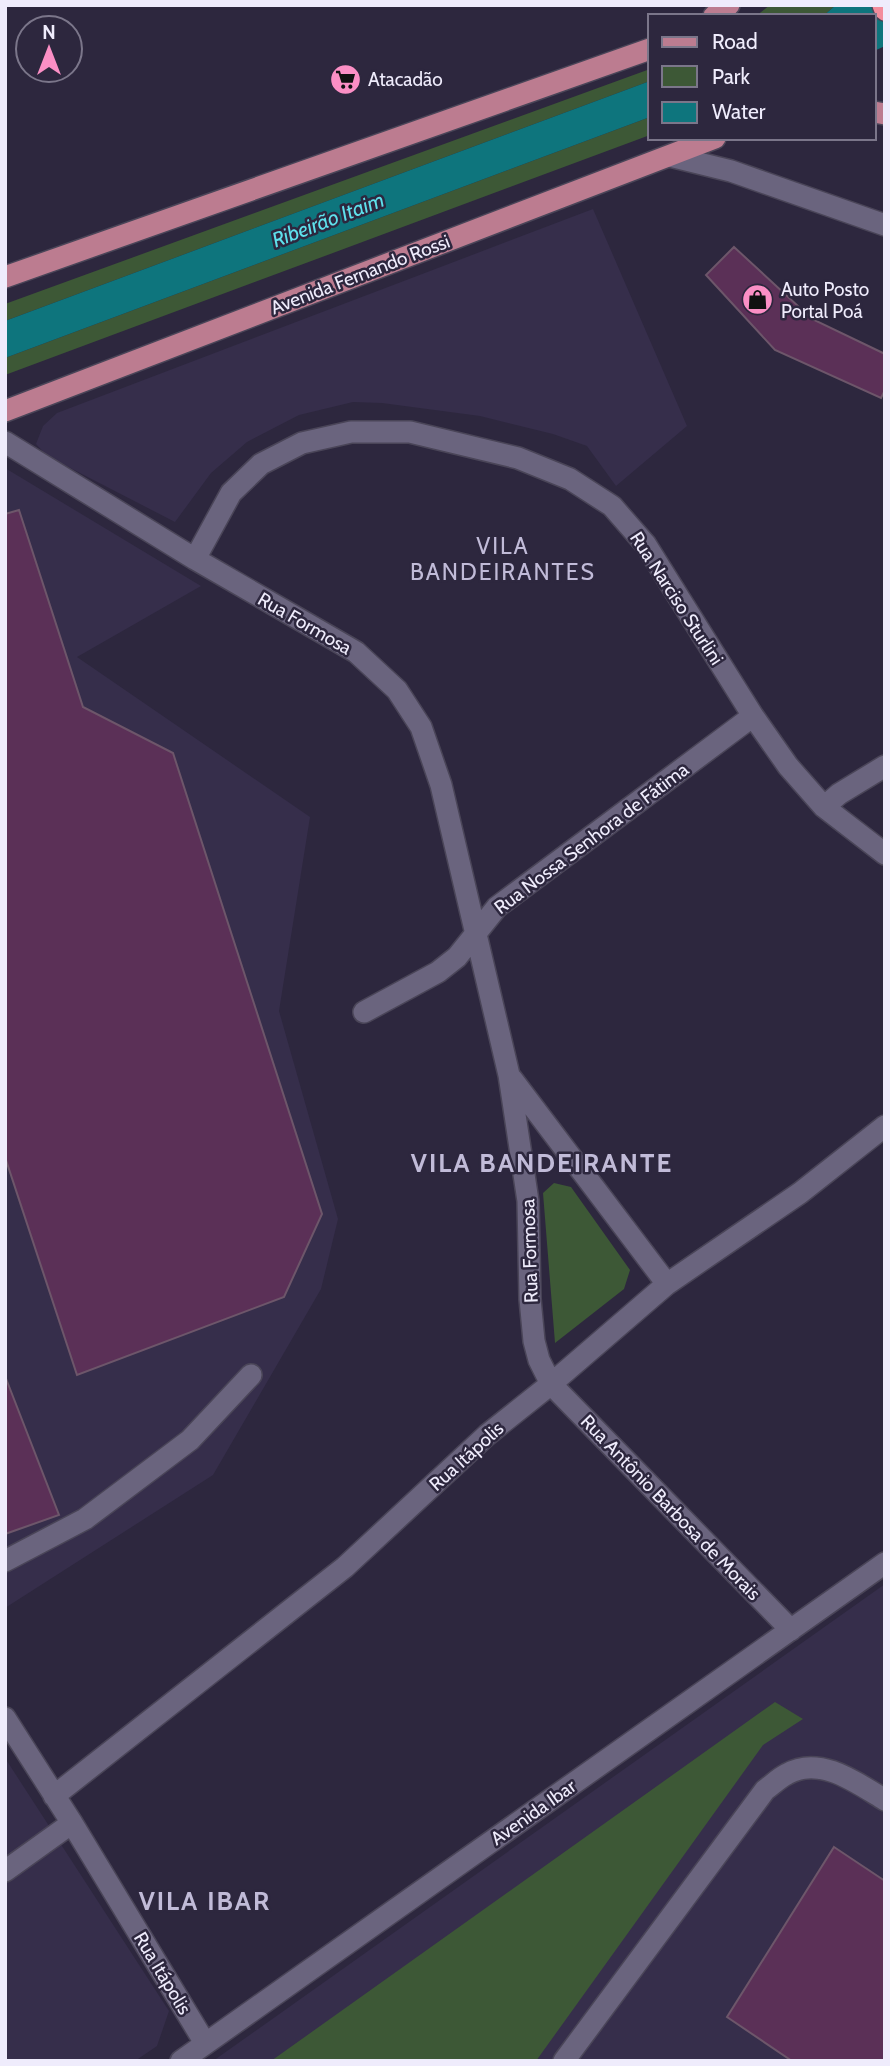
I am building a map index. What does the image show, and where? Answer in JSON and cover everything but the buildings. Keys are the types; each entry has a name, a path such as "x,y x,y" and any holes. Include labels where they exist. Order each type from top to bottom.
{"main road":[{"path":"5,277 648,50"},
{"name":"Avenida Fernando Rossi","path":"5,411 711,140"}],"street":[{"path":"670,156 731,171 885,225"},
{"name":"Rua Narciso Sturlini","path":"195,559 231,493 261,464 302,443 351,432 410,432 518,458 570,479 612,506 646,545 753,716 788,766 824,807 885,854"},
{"name":"Rua Formosa","path":"5,442 195,559 356,652 397,690 421,727 441,785 509,1074 528,1201 530,1299 534,1341 539,1360 551,1384"},
{"name":"Rua Nossa Senhora de Fátima","path":"364,1012 438,972 457,957 497,907 753,716"},
{"path":"824,807 839,794 885,766"},
{"name":"Rua Formosa","path":"509,1074 667,1284"},
{"name":"Rua Itápolis","path":"54,1796 345,1567 487,1435 667,1284 800,1193 885,1126"},
{"path":"5,1561 85,1519 190,1440 251,1375"},
{"name":"Rua Antônio Barbosa de Morais","path":"551,1384 791,1630"},
{"name":"Avenida Ibar","path":"181,2061 885,1563"},
{"name":"Rua Itápolis","path":"5,1718 14,1753 54,1796 72,1823 205,2043"},
{"path":"564,2061 765,1790 789,1773 811,1767 830,1770 885,1800"},
{"path":"5,1871 72,1823"}],"shaded area":[{"path":"593,209 687,426 616,486 587,446 553,434 480,416 382,403 353,402 299,415 247,442 211,473 175,522 47,456 36,444 43,426 57,413"},
{"path":"5,468 201,586 77,657 310,817 279,1011 338,1219 321,1289 213,1475 5,1608"},
{"path":"885,1584 885,2061 213,2061"},
{"path":"5,1758 169,2011 157,2046 135,2061 5,2061"}],"green space":[{"path":"770,5 836,5 825,14 759,14"},
{"path":"648,70 648,82 5,321 5,304"},
{"path":"648,118 648,136 5,375 5,358"},
{"path":"554,1183 571,1187 630,1270 624,1289 555,1343 543,1193"},
{"path":"775,1702 803,1719 763,1745 536,2061 271,2061"}],"water":[{"path":"836,5 885,5 885,46 876,50 876,14 825,14"},
{"name":"Ribeirão Itaim","path":"648,82 648,118 5,358 5,321"}],"place":[{"name":"Atacadão","path":"345,79"},
{"name":"Auto Posto Portal Poá","path":"758,300"}],"district":[{"name":"VILA BANDEIRANTES","path":"503,559"},
{"name":"VILA BANDEIRANTE","path":"542,1163"},
{"name":"VILA IBAR","path":"205,1901"}]}
